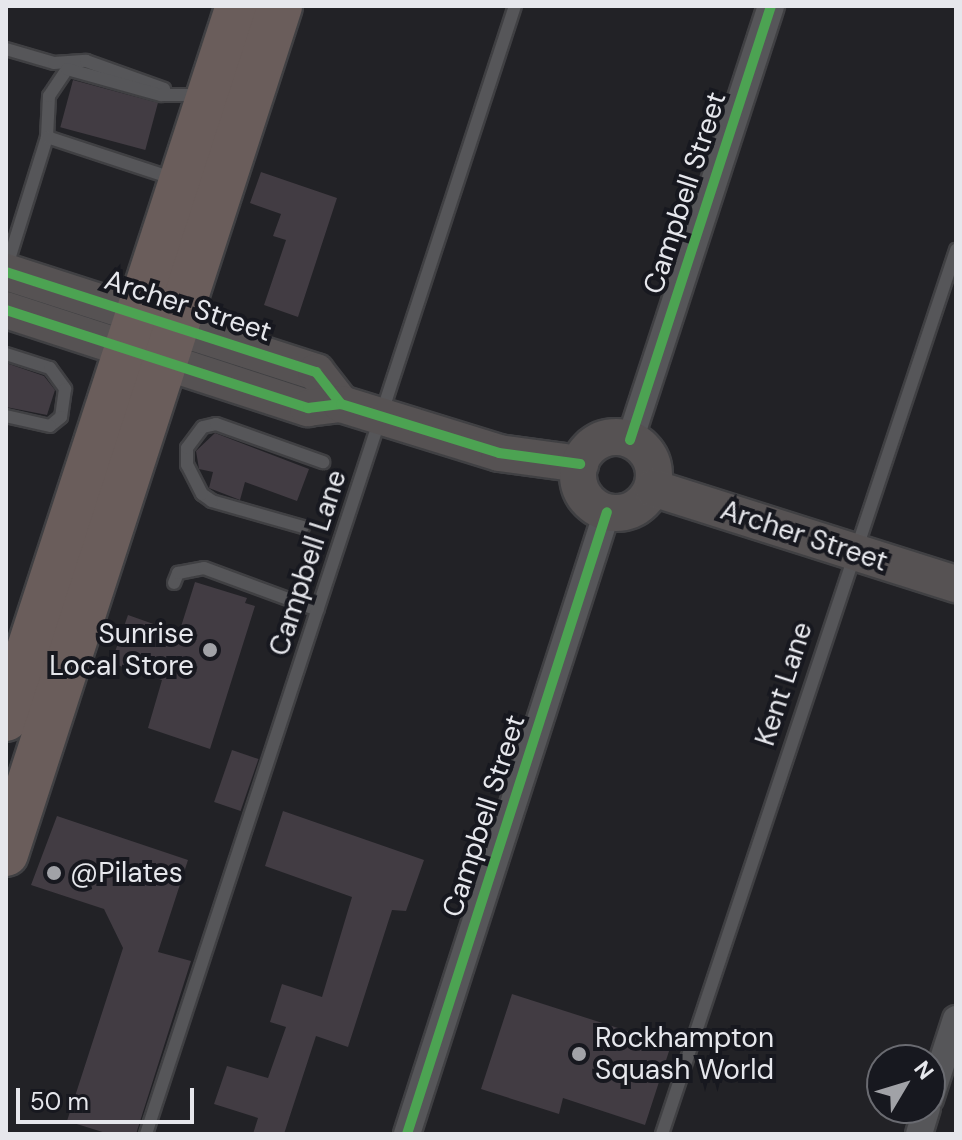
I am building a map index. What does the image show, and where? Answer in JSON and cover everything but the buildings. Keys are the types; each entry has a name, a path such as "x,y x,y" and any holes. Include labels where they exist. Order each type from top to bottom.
{"highway":[{"path":"6,854 152,340 181,181 191,94 238,6"},
{"path":"6,719 30,625 152,340 280,6"}],"street":[{"name":"Campbell Street","path":"630,440 771,6"},
{"name":"Archer Street","path":"6,270 152,340"},
{"name":"Archer Street","path":"6,310 316,372 341,404 499,453 580,464"},
{"path":"630,440 651,459 653,488 635,509 607,512 586,499 580,464 594,444 630,440"},
{"name":"Archer Street","path":"653,488 956,584"},
{"name":"Campbell Street","path":"407,1134 607,512"},
{"path":"946,1050 956,1019"}],"lane":[{"name":"Campbell Lane","path":"146,1134 515,6"},
{"path":"6,49 54,63 70,64 161,95 191,94"},
{"path":"6,270 47,137 49,96 70,64"},
{"path":"47,137 181,181"},
{"name":"Kent Lane","path":"662,1134 852,551 956,250"},
{"path":"6,354 50,368 65,389 61,417 50,426 6,416"},
{"path":"303,527 212,501 202,494 187,465 187,448 203,427 216,424 323,462"},
{"path":"174,583 178,573 204,568 318,610"}],"cycle path":[{"path":"630,440 771,6"},
{"path":"6,272 316,372 341,404"},
{"path":"6,310 308,408 341,404 499,453 580,464"},
{"path":"407,1134 607,512"}],"place":[{"name":"Sunrise Local Store","path":"210,650"},
{"name":"@Pilates","path":"54,873"},
{"name":"Rockhampton Squash World","path":"579,1054"}]}
